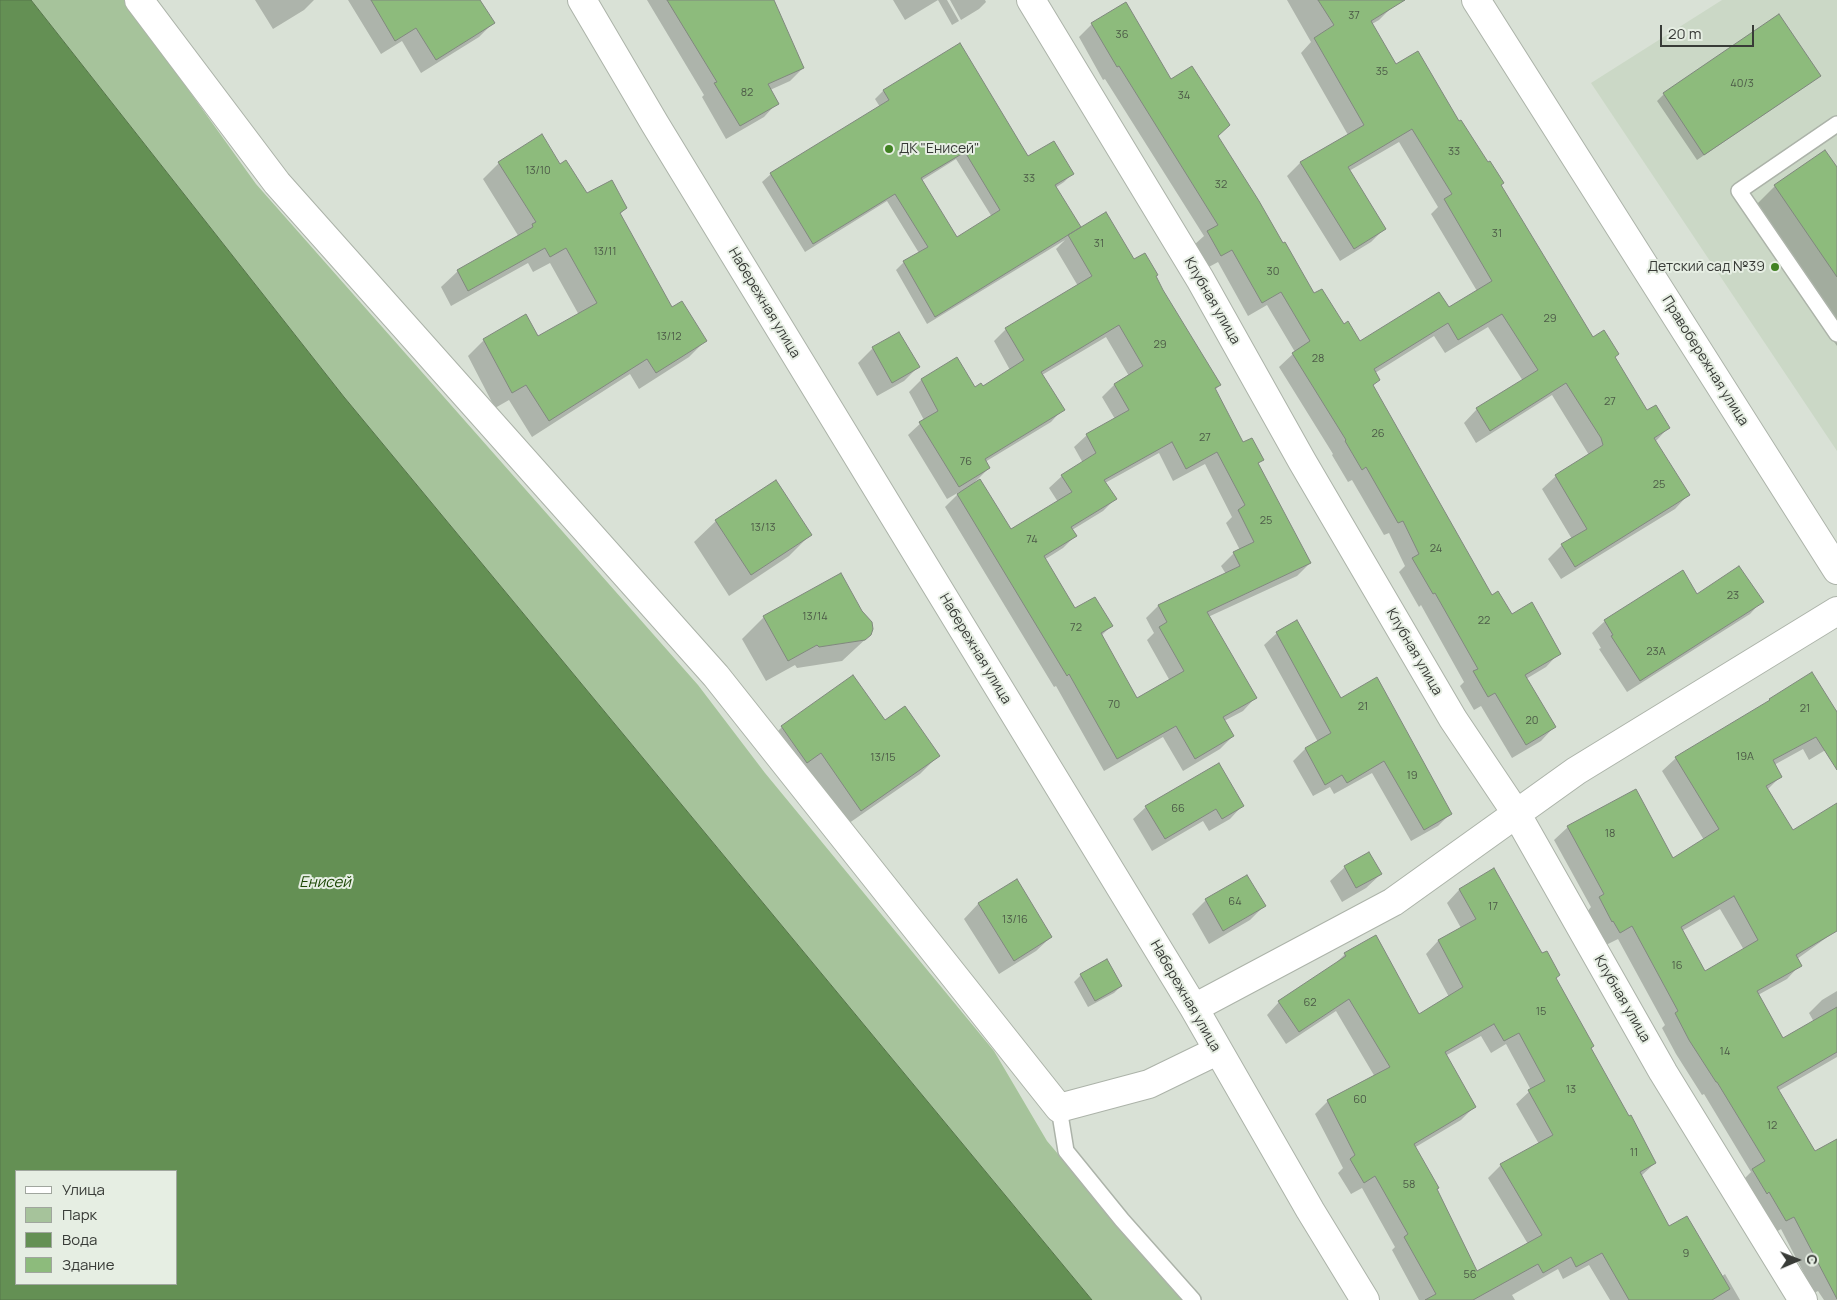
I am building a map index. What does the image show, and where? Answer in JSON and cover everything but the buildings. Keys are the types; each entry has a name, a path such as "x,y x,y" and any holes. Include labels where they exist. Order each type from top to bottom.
{"street":[{"path":"139,0 277,183 716,676 1059,1108 1149,1084 1217,1051"},
{"name":"Набережная улица","path":"582,0 655,124 1194,1008 1310,1210 1365,1300"},
{"name":"Клубная улица","path":"1030,0 1200,279 1452,719 1516,813 1663,1072 1803,1300"},
{"name":"Правобережная улица","path":"1476,0 1837,570"},
{"path":"1194,1008 1393,902 1576,771 1837,611"}],"lane":[{"path":"1837,124 1739,191 1837,334"},
{"path":"1059,1108 1066,1150 1122,1220 1193,1300"}],"shaded area":[{"name":"Детский сад №39","path":"1722,0 1837,0 1837,451 1591,83"}],"green space":[{"path":"31,0 124,0 256,184 698,685 765,773 994,1051 1047,1141 1182,1300 1092,1300 344,397"}],"water":[{"name":"Енисей","path":"0,0 31,0 344,397 1092,1300 0,1300"}],"place":[{"name":"ДК \"Енисей\"","path":"889,149"},
{"name":"Детский сад №39","path":"1775,267"}]}
